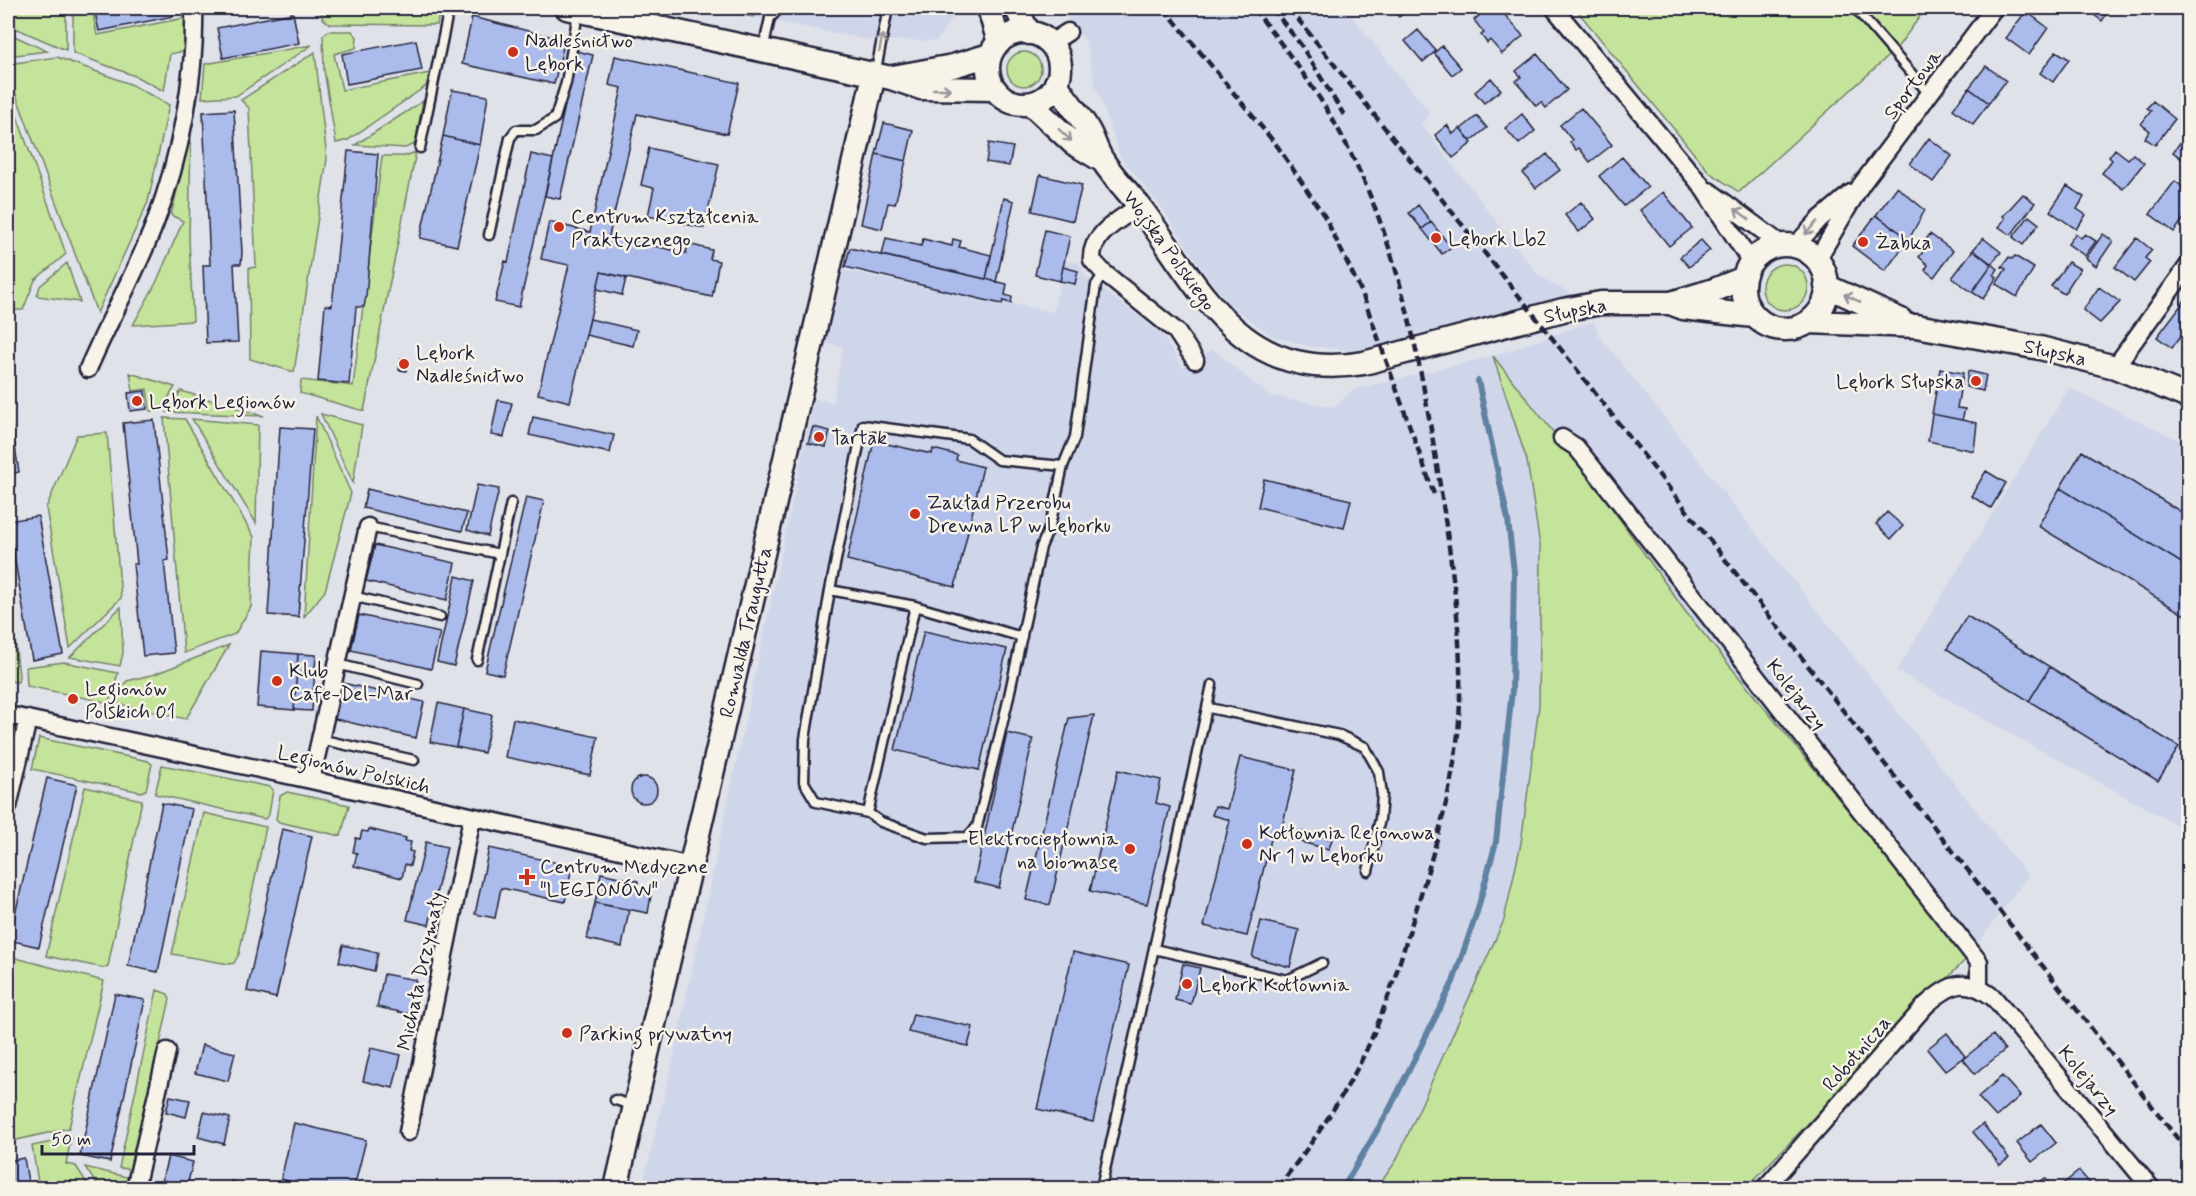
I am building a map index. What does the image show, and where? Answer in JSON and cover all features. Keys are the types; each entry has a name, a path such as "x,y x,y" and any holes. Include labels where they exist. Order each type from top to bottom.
{"street":[{"path":"88,369 154,225 168,186 195,49 194,8"},
{"path":"883,76 953,66 994,49 1007,36 1029,33 1059,38 1056,83 1050,93 1031,104 1010,101 994,89 989,78 994,49 988,8"},
{"path":"1016,8 1029,33"},
{"path":"1554,8 1701,185 1747,270"},
{"name":"Sportowa","path":"1817,260 1862,185 1994,8"},
{"path":"573,9 640,20 763,51 883,76 921,88 994,89"},
{"name":"Romualda Traugutta","path":"616,1188 625,1103 691,867 883,76"},
{"name":"Wojska Polskiego","path":"1056,83 1088,129 1103,161 1139,206 1203,299 1239,334 1264,350 1306,363 1350,366 1482,333"},
{"name":"Wojska Polskiego","path":"1031,104 1073,143 1103,161"},
{"path":"1701,185 1788,246 1817,260 1824,272 1825,300 1819,312 1808,322 1786,329 1764,323 1754,316 1743,292 1747,270 1769,248 1788,246"},
{"name":"Sportowa","path":"1788,246 1862,185"},
{"path":"1139,206 1099,237 1092,248 1092,260 1104,273 1176,331 1195,360"},
{"path":"2115,366 2188,266"},
{"name":"Słupska","path":"1670,303 1714,290 1747,270"},
{"name":"Słupska","path":"1826,286 1916,326"},
{"name":"Słupska","path":"1482,333 1583,306 1639,301 1670,303 1683,308 1754,316"},
{"name":"Słupska","path":"1808,322 1916,326 2040,348 2115,366 2188,397"},
{"name":"Kolejarzy","path":"1562,438 1576,447 1597,473 1979,962 1979,986 1994,998 2151,1188"},
{"path":"311,780 368,527"},
{"name":"Legionów Polskich","path":"8,715 311,780 691,867"},
{"path":"8,807 28,719"},
{"name":"Michała Drzymały","path":"408,1132 472,818"},
{"name":"Robotnicza","path":"1765,1188 1926,1005 1951,986 1979,986"},
{"path":"135,1188 167,1051"}],"lane":[{"path":"420,148 449,8"},
{"path":"763,51 770,18 780,8"},
{"path":"874,8 887,9 883,76"},
{"path":"1855,8 1930,95"},
{"path":"489,235 510,138 516,130 536,130 555,118 566,83 573,9"},
{"path":"1064,466 999,460 969,439 863,425 830,590 805,739 804,782 816,802 868,813 880,822 927,838 966,837 977,827 1041,547 1050,526 1064,466 1075,437 1096,285 1104,273"},
{"path":"477,660 511,503"},
{"path":"368,527 500,554"},
{"path":"830,590 915,606 1022,636"},
{"path":"352,596 440,617"},
{"path":"868,813 915,606"},
{"path":"337,664 418,684"},
{"path":"1101,1188 1209,708 1212,685"},
{"path":"1209,708 1339,735 1365,747 1379,772 1382,795 1380,819 1368,871"},
{"path":"319,739 414,760"},
{"path":"1154,949 1287,980 1322,963"}],"shaded area":[{"path":"763,8 959,9 936,41 868,40 753,17"},
{"path":"1059,8 1345,8 1431,114 1421,124 1539,276 1572,294 1357,351 1307,346 1272,336 1231,306 1205,274 1162,208 1120,156 1095,84 1086,41"},
{"path":"1065,261 1079,262 1085,276 1162,334 1183,368 1212,349 1270,396 1335,407 1352,390 1493,356 1594,321 1598,334 2028,876 1968,957 1685,611 1599,490 1494,357 1527,461 1541,552 1539,706 1521,844 1504,920 1396,1161 1377,1188 642,1188 669,1077 814,399 833,402 843,347 825,343 843,270 1053,312"},
{"path":"2069,388 2188,444 2188,831 1896,671"}],"green space":[{"path":"8,8 66,8 66,50 8,25"},
{"path":"73,8 92,8 97,35 185,18 189,50 170,54 164,91 135,76 73,53"},
{"path":"322,8 440,8 437,25 330,24 322,18"},
{"path":"706,8 763,8 753,17"},
{"path":"1575,8 1926,8 1897,48 1739,192 1709,172"},
{"path":"328,31 352,31 357,37 356,48 334,54 342,90 430,73 426,86 348,140 336,143 324,70 323,35"},
{"path":"8,33 47,51 8,56"},
{"path":"312,45 236,96 202,98 205,64"},
{"path":"315,52 327,159 294,372 250,359 249,268 256,267 249,108 241,100"},
{"path":"1024,52 1036,57 1041,69 1036,81 1024,86 1012,81 1007,69 1012,57"},
{"path":"57,57 130,84 169,105 148,202 97,313 8,73 8,64"},
{"path":"8,91 66,254 35,280 23,310 15,310 8,265"},
{"path":"423,101 415,144 405,148 355,145"},
{"path":"191,133 189,239 193,321 133,325 156,283 183,221 171,215"},
{"path":"416,152 364,411 300,393 301,380 353,386 382,156 405,156"},
{"path":"67,263 80,302 37,296 40,286"},
{"path":"1785,264 1801,271 1808,287 1801,303 1785,310 1769,303 1762,287 1769,271"},
{"path":"1493,356 1599,490 1685,611 1968,957 1746,1188 1377,1188 1396,1161 1504,920 1521,843 1539,705 1541,552 1527,461"},
{"path":"130,373 175,387 160,411 150,411 147,389 133,391"},
{"path":"181,391 264,416 167,412"},
{"path":"321,414 362,425 353,483"},
{"path":"316,416 351,493 325,591 304,617"},
{"path":"164,418 185,419 254,537 251,607 235,634 184,653"},
{"path":"192,419 258,425 256,523"},
{"path":"107,433 121,598 70,648 46,508 77,435"},
{"path":"121,607 123,653 120,666 70,657"},
{"path":"8,640 15,640 18,682 8,681"},
{"path":"229,645 186,719 118,704 122,687 127,681 155,674"},
{"path":"64,662 118,673 109,703 27,686 26,667"},
{"path":"39,738 148,761 152,764 146,790 141,792 32,769"},
{"path":"162,765 270,787 273,790 269,814 265,819 155,794"},
{"path":"85,787 142,800 108,966 104,968 46,956"},
{"path":"287,792 349,805 341,836 279,822 276,819 280,796"},
{"path":"204,813 266,827 239,954 234,963 229,964 172,954"},
{"path":"8,956 104,981 69,1128 8,1142"},
{"path":"157,990 168,994 170,999 132,1169 119,1168"},
{"path":"71,1138 66,1164 76,1166 90,1188 39,1188 32,1146"},
{"path":"85,1167 131,1178 129,1188 99,1188"}],"building":[{"path":"94,8 173,8 174,16 99,31"},
{"path":"1391,8 1411,8 1399,17"},
{"path":"1489,8 1499,8 1523,36 1502,54 1490,40 1487,43 1481,35 1484,33 1474,20"},
{"path":"2091,8 2110,8 2102,21 2089,11"},
{"path":"2026,11 2048,28 2029,55 2006,38"},
{"path":"293,13 299,43 223,58 217,28"},
{"name":"Nadleśnictwo Lębork","path":"472,17 565,40 554,84 462,64"},
{"path":"1418,30 1436,51 1423,62 1405,41"},
{"path":"416,40 422,70 347,84 342,54"},
{"path":"1442,46 1461,68 1452,75 1434,53"},
{"path":"577,51 593,55 560,199 545,196"},
{"path":"2056,51 2069,59 2053,82 2040,73"},
{"path":"1537,54 1567,90 1546,108 1541,102 1536,106 1516,81 1521,77 1516,71"},
{"name":"Centrum Kształcenia Praktycznego","path":"615,56 739,83 727,134 637,114 609,236 686,253 688,244 712,250 710,259 719,261 712,297 601,272 570,402 538,394 569,265 541,259 549,222 590,232 622,88 609,85"},
{"path":"1986,66 2006,81 1989,103 1969,88"},
{"path":"1491,78 1501,90 1484,103 1475,92"},
{"path":"1969,88 1989,103 1973,124 1953,109"},
{"path":"452,90 488,96 480,145 443,136"},
{"path":"2153,101 2175,119 2155,145 2145,138 2150,131 2141,124 2151,111 2147,108"},
{"path":"1581,108 1612,145 1590,162 1579,148 1576,150 1570,142 1572,140 1560,125"},
{"path":"234,110 242,253 241,264 234,264 238,342 206,343 203,265 210,265 203,112"},
{"path":"1522,114 1535,131 1519,144 1505,128"},
{"path":"1477,116 1487,128 1471,141 1461,129"},
{"path":"884,123 913,130 906,161 876,154"},
{"path":"1447,125 1453,134 1460,128 1472,143 1453,158 1435,135"},
{"path":"2188,132 2188,164 2173,152"},
{"path":"443,136 480,145 457,246 420,238"},
{"path":"1929,138 1952,156 1933,182 1910,164"},
{"path":"989,143 1013,147 1009,166 986,162"},
{"path":"649,148 719,164 704,228 648,216 654,188 641,185"},
{"path":"2115,149 2128,159 2133,154 2144,163 2123,189 2102,173 2112,160 2109,157"},
{"path":"348,151 378,154 366,297 364,307 356,307 349,384 318,381 325,305 332,306"},
{"path":"531,154 553,159 519,307 495,302 505,261 508,262"},
{"path":"876,154 906,161 895,204 888,203 882,229 861,224"},
{"path":"1547,154 1560,170 1536,188 1523,173"},
{"path":"1622,157 1648,187 1624,206 1599,176"},
{"path":"1040,175 1082,185 1073,221 1032,211"},
{"path":"2175,181 2188,191 2188,213 2174,232 2150,214"},
{"path":"2067,186 2084,197 2077,209 2086,215 2076,229 2050,211"},
{"path":"1897,187 1925,210 1909,239 1876,215"},
{"path":"1663,192 1692,228 1669,246 1640,210"},
{"path":"2023,194 2035,203 2011,235 1999,227 2005,218 2003,216"},
{"path":"1004,198 1014,201 996,282 986,279"},
{"path":"1581,202 1595,219 1579,232 1565,215"},
{"path":"1418,205 1431,222 1422,229 1409,213"},
{"path":"1876,215 1909,239 1885,271 1852,246"},
{"path":"2029,216 2039,224 2023,245 2013,237"},
{"name":"Lębork Lb2","path":"1431,222 1451,247 1442,254 1422,229"},
{"path":"1045,230 1070,236 1060,281 1035,275"},
{"path":"1930,234 1953,251 1934,277 1925,270 1928,265 1919,257 1929,244 1925,241"},
{"path":"2075,234 2081,238 2085,234 2096,241 2085,256 2068,244"},
{"path":"2103,234 2113,241 2096,266 2086,258"},
{"path":"886,238 921,246 923,239 952,246 953,239 961,241 959,247 991,255 986,279 882,255"},
{"path":"1983,238 2001,252 1991,264 1973,250"},
{"path":"2137,238 2152,250 2145,258 2150,262 2134,282 2115,267"},
{"path":"1701,240 1710,250 1689,267 1680,257"},
{"path":"850,248 1007,284 1005,295 1012,297 1011,303 1003,301 1002,304 845,267"},
{"path":"1973,250 1992,264 1972,292 1952,278"},
{"path":"2015,256 2034,268 2017,297 1996,284 2006,269 2002,267 2009,257 2012,259"},
{"path":"2068,262 2080,269 2064,294 2051,286"},
{"path":"1992,264 1998,269 1994,275 1997,277 1983,299 1972,292"},
{"path":"1063,267 1078,271 1075,284 1060,281"},
{"path":"601,272 626,278 622,295 597,289"},
{"path":"2099,287 2120,302 2100,323 2083,310"},
{"path":"2188,296 2188,326 2172,348 2157,337"},
{"path":"590,319 637,330 633,346 586,335"},
{"name":"Lębork Nadleśnictwo","path":"401,358 408,359 406,371 399,370"},
{"path":"1940,369 1963,373 1957,408 1965,409 1962,420 1932,414"},
{"name":"Lębork Słupska","path":"1968,371 1986,375 1983,391 1966,387"},
{"name":"Lębork Legionów","path":"145,391 147,409 130,411 128,393"},
{"path":"498,400 512,403 504,437 491,435"},
{"path":"8,402 19,472 8,475"},
{"path":"1932,414 1977,423 1974,451 1928,441"},
{"path":"533,417 614,435 610,453 529,435"},
{"path":"154,420 169,560 164,561 174,653 143,656 133,564 137,564 123,423"},
{"path":"280,427 313,429 298,616 300,617 268,615"},
{"name":"Tartak","path":"813,427 830,431 826,447 808,443"},
{"name":"Zakład Przerobu Drewna LP w Lęborku","path":"874,441 932,454 933,449 957,455 956,460 983,467 955,587 847,560"},
{"path":"2082,451 2188,516 2188,567 2060,488"},
{"path":"1986,471 2006,483 1991,508 1971,496"},
{"path":"1264,479 1351,500 1344,528 1258,507"},
{"path":"477,485 499,489 488,536 467,530"},
{"path":"2060,488 2188,567 2188,617 2038,526"},
{"path":"367,489 467,513 462,531 363,508"},
{"path":"526,497 544,501 503,675 485,671"},
{"path":"1887,512 1903,526 1891,539 1876,524"},
{"path":"38,516 63,654 32,660 8,521"},
{"path":"375,545 455,563 447,600 366,581"},
{"path":"456,576 474,581 454,666 437,662"},
{"path":"359,615 440,633 431,669 351,650"},
{"path":"1967,616 2050,667 2029,701 1947,649"},
{"path":"924,631 1007,649 979,770 895,750"},
{"name":"Klub Cafe-Del-Mar","path":"261,651 298,654 294,710 257,707"},
{"path":"298,654 316,655 312,711 294,710"},
{"path":"2050,667 2179,747 2158,781 2029,701"},
{"path":"343,683 424,702 416,738 335,719"},
{"name":"Legionów Polskich 01","path":"69,695 78,697 77,702 69,700"},
{"path":"438,703 464,709 456,747 430,742"},
{"path":"464,709 492,715 484,753 456,747"},
{"path":"1094,715 1050,905 1026,900 1069,718"},
{"path":"513,719 598,737 590,775 505,757"},
{"path":"1007,733 1033,739 999,888 974,882"},
{"name":"Kotłownia Rejonowa Nr 1 w Lęborku","path":"1240,757 1296,770 1282,827 1332,839 1329,849 1272,835 1247,936 1204,926 1230,820 1212,815 1215,806 1227,809"},
{"name":"Elektrociepłownia na biomasę","path":"1118,770 1161,780 1156,803 1170,807 1147,904 1090,891"},
{"path":"644,777 654,780 657,790 654,800 644,803 634,800 631,790 634,780"},
{"path":"47,778 77,785 39,947 9,940"},
{"path":"162,803 192,809 158,972 128,966"},
{"path":"282,829 312,836 276,998 247,991"},
{"path":"369,829 406,838 405,841 411,842 409,851 413,852 410,866 405,864 402,878 354,866 357,853 353,852 356,838 360,839 362,831 368,832"},
{"path":"426,842 447,847 429,925 407,920"},
{"name":"Centrum Medyczne \"LEGIONÓW\"","path":"489,848 572,866 565,902 501,888 495,918 475,914"},
{"path":"601,873 638,881 636,892 651,895 648,913 595,903"},
{"path":"595,903 629,910 622,947 587,939"},
{"path":"1261,921 1299,930 1290,967 1252,957"},
{"path":"343,945 378,953 374,971 339,962"},
{"path":"1073,952 1129,965 1093,1122 1037,1109"},
{"name":"Lębork Kotłownia","path":"1183,964 1200,968 1191,1004 1175,1000"},
{"path":"384,974 416,980 409,1014 377,1007"},
{"path":"115,994 145,1000 110,1162 80,1156"},
{"path":"913,1014 973,1027 968,1046 908,1032"},
{"path":"1947,1033 1965,1056 1945,1071 1927,1049"},
{"path":"1993,1035 2005,1050 1975,1074 1963,1059"},
{"path":"202,1045 235,1053 228,1081 195,1073"},
{"path":"371,1048 401,1055 393,1088 363,1081"},
{"path":"2002,1076 2020,1096 1996,1117 1978,1097"},
{"path":"170,1096 190,1100 186,1117 166,1112"},
{"path":"204,1112 230,1118 224,1144 198,1137"},
{"path":"294,1123 366,1140 354,1188 335,1188 318,1184 316,1188 281,1179"},
{"path":"1983,1124 2009,1158 2000,1165 1973,1132"},
{"path":"2041,1124 2056,1143 2032,1162 2017,1143"},
{"path":"168,1156 193,1162 187,1186 162,1180"},
{"path":"24,1158 29,1188 8,1188 8,1161"},
{"path":"2079,1171 2094,1188 2059,1187"},
{"path":"2045,1178 2050,1184 2045,1188 2032,1188"},
{"path":"231,1181 254,1187 229,1188"}],"waterway":[{"path":"1343,1188 1389,1110 1453,982 1477,912 1496,842 1512,690 1514,572 1508,520 1478,381"}],"railway":[{"path":"1164,8 1278,147 1325,217 1362,293 1434,494"},
{"path":"1253,8 1301,71 1343,138 1364,181 1396,270 1419,363 1436,458 1454,590 1460,675 1458,733 1448,796 1425,879 1385,1006 1368,1047 1340,1099 1310,1145 1277,1188"},
{"path":"1272,8 1301,45 1344,115"},
{"path":"1289,8 1527,306 2188,1152"}],"place":[{"name":"Nadleśnictwo Lębork","path":"513,52"},
{"name":"Centrum Kształcenia Praktycznego","path":"559,227"},
{"name":"Lębork Lb2","path":"1436,238"},
{"name":"Żabka","path":"1863,242"},
{"name":"Lębork Nadleśnictwo","path":"404,364"},
{"name":"Lębork Słupska","path":"1976,381"},
{"name":"Lębork Legionów","path":"137,401"},
{"name":"Tartak","path":"819,437"},
{"name":"Zakład Przerobu Drewna LP w Lęborku","path":"915,514"},
{"name":"Klub Cafe-Del-Mar","path":"277,681"},
{"name":"Legionów Polskich 01","path":"73,699"},
{"name":"Kotłownia Rejonowa Nr 1 w Lęborku","path":"1247,844"},
{"name":"Elektrociepłownia na biomasę","path":"1130,849"},
{"name":"Centrum Medyczne \"LEGIONÓW\"","path":"527,877"},
{"name":"Lębork Kotłownia","path":"1187,984"},
{"name":"Parking prywatny","path":"567,1033"}]}
